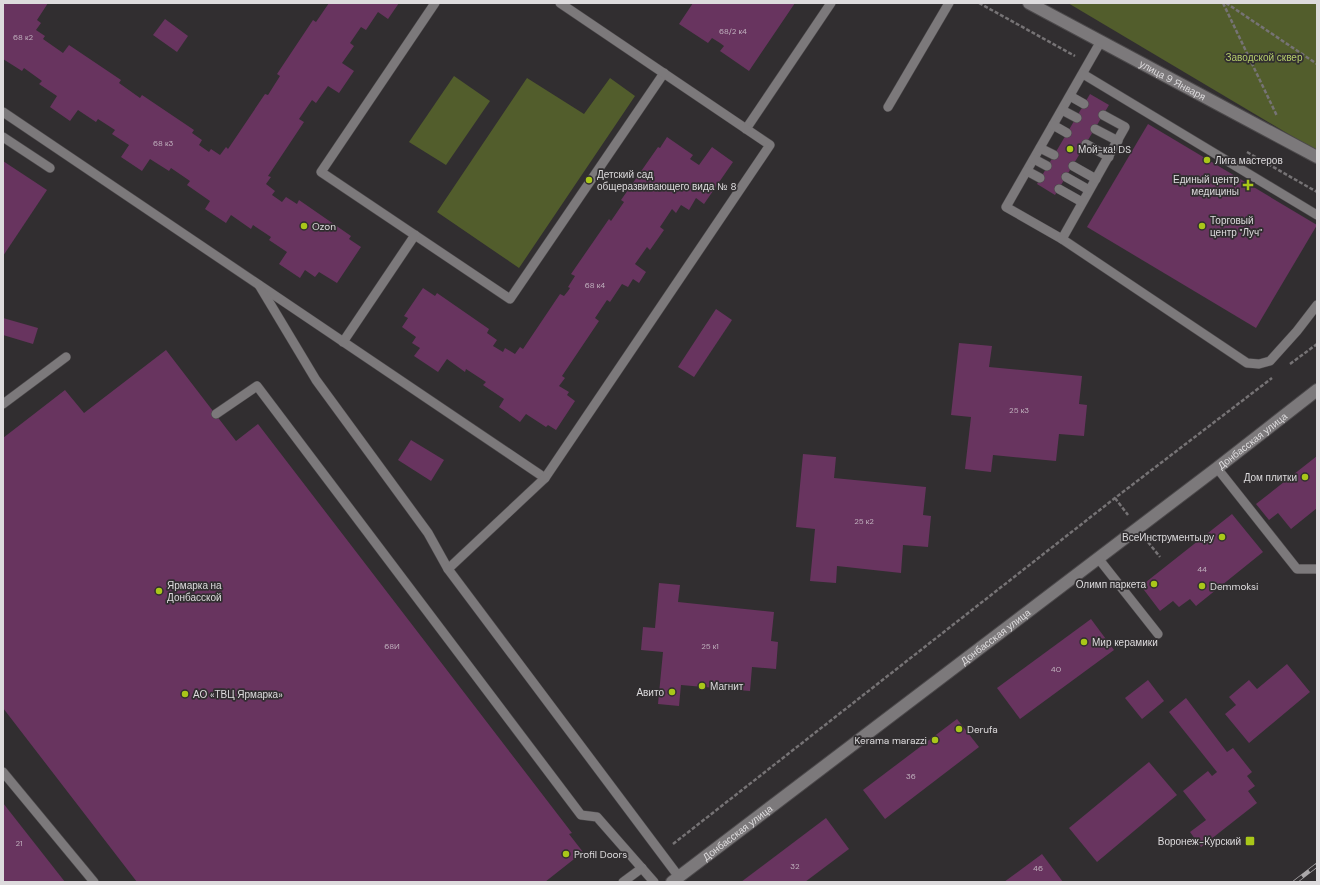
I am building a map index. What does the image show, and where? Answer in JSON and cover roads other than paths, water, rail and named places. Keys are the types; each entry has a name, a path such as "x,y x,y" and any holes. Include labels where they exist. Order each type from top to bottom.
{"street":[{"name":"улица 9 Января","path":"1029,3 1317,156"},
{"path":"1048,3 1054,16"},
{"name":"Донбасская улица","path":"676,879 1129,533 1217,468 1317,390"}],"lane":[{"path":"435,3 321,172 510,299 664,73"},
{"path":"448,569 545,478 770,145 560,3"},
{"path":"746,129 831,3"},
{"path":"888,107 949,3"},
{"path":"1102,41 1006,207 1062,239 1247,363 1260,364 1270,361 1297,331 1317,305"},
{"path":"1083,74 1317,215"},
{"path":"1070,96 1084,104"},
{"path":"1062,110 1076,118"},
{"path":"3,112 545,478"},
{"path":"1062,239 1125,128 1103,115"},
{"path":"1053,125 1067,133"},
{"path":"1095,129 1118,141"},
{"path":"3,137 50,168"},
{"path":"1086,144 1109,157"},
{"path":"1040,148 1054,155"},
{"path":"1034,159 1047,166"},
{"path":"1073,166 1096,179"},
{"path":"1027,171 1040,178"},
{"path":"1066,177 1089,190"},
{"path":"1059,189 1082,202"},
{"path":"343,342 415,235"},
{"path":"259,285 316,380 428,533 448,569 662,853 676,879"},
{"path":"3,404 66,357"},
{"path":"216,414 257,386 581,816 597,816 654,882"},
{"path":"1217,468 1297,569 1317,569"},
{"path":"1098,558 1158,634"},
{"path":"3,772 94,882"},
{"path":"623,882 642,868"}],"railway":[{"path":"1295,882 1317,865"}],"place":[{"name":"Мой-ка! DS","path":"1070,149"},
{"name":"Лига мастеров","path":"1207,160"},
{"name":"Детский сад общеразвивающего вида № 8","path":"589,180"},
{"name":"Единый центр медицины","path":"1248,185"},
{"name":"Ozon","path":"304,226"},
{"name":"Торговый центр \"Луч\"","path":"1202,226"},
{"name":"Дом плитки","path":"1305,477"},
{"name":"ВсеИнструменты.ру","path":"1222,537"},
{"name":"Олимп паркета","path":"1154,584"},
{"name":"Demmoksi","path":"1202,586"},
{"name":"Ярмарка на Донбасской","path":"159,591"},
{"name":"Мир керамики","path":"1084,642"},
{"name":"Магнит","path":"702,686"},
{"name":"Авито","path":"672,692"},
{"name":"АО «ТВЦ Ярмарка»","path":"185,694"},
{"name":"Derufa","path":"959,729"},
{"name":"Kerama marazzi","path":"935,740"},
{"name":"Воронеж-Курский","path":"1250,841"},
{"name":"Profil Doors","path":"566,854"}],"park label":[{"name":"Заводской сквер","path":"1264,57"}]}
